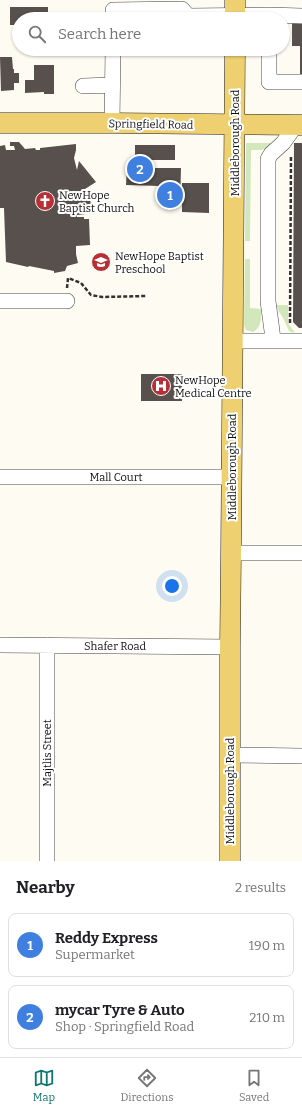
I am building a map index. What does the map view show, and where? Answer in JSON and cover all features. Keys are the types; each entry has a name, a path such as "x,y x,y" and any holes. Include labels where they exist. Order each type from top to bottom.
{"main road":[{"name":"Middleborough Road","path":"230,861 230,647 232,554 235,56"},
{"name":"Springfield Road","path":"0,123 299,125"}],"street":[{"path":"113,12 113,10 182,10 184,12"},
{"path":"290,16 302,16"},
{"path":"102,56 112,123"},
{"path":"107,85 112,56"},
{"path":"269,56 269,82 302,82"},
{"path":"83,86 107,85"},
{"path":"272,341 268,301 268,159 299,125"},
{"path":"0,301 66,301"},
{"path":"233,341 302,341"},
{"name":"Mall Court","path":"0,477 232,477"},
{"path":"232,554 302,553"},
{"name":"Shafer Road","path":"0,645 230,647"},
{"name":"Majtlis Street","path":"47,645 47,861"},
{"path":"230,755 302,756"}],"path":[{"path":"290,323 291,148"},
{"path":"66,301 68,278 80,283 91,295 102,297 146,296"}],"green space":[{"path":"246,143 274,144 262,150 251,150 250,241 245,241"},
{"path":"245,259 250,259 250,308 261,309 261,319 258,328 253,332 246,330 244,325"},
{"path":"275,305 288,305 288,323 295,333 289,331"}],"building":[{"path":"10,7 48,7 48,12 12,12 12,25 10,25"},
{"path":"292,22 302,22 302,76 300,76 300,46 292,46"},
{"path":"0,57 12,57 14,73 19,73 19,83 14,83 14,90 1,91"},
{"path":"34,65 54,65 54,94 44,94 44,92 25,93 25,80 34,80"},
{"name":"NewHope Baptist Church","path":"10,142 19,142 25,149 35,148 36,150 40,150 40,148 76,144 74,158 77,170 79,161 96,182 85,189 86,194 90,194 91,210 86,211 86,214 77,215 77,217 89,219 90,245 76,246 78,263 67,266 65,271 54,273 54,271 6,262 4,208 0,208 0,146 5,145 6,150 15,150 14,146 10,146"},
{"path":"294,143 302,143 302,328 299,328 293,322"},
{"path":"135,145 175,145 175,160 135,160"},
{"path":"127,168 181,168 180,204 158,204 159,186 126,185"},
{"path":"182,183 209,183 209,213 182,212"},
{"name":"NewHope Medical Centre","path":"141,374 182,374 182,401 141,401"}],"place":[{"name":"mycar Tyre & Auto","path":"140,169"},
{"name":"Reddy Express","path":"170,195"},
{"name":"NewHope Baptist Church","path":"45,201"},
{"name":"NewHope Baptist Preschool","path":"101,262"},
{"name":"NewHope Medical Centre","path":"161,386"}]}
